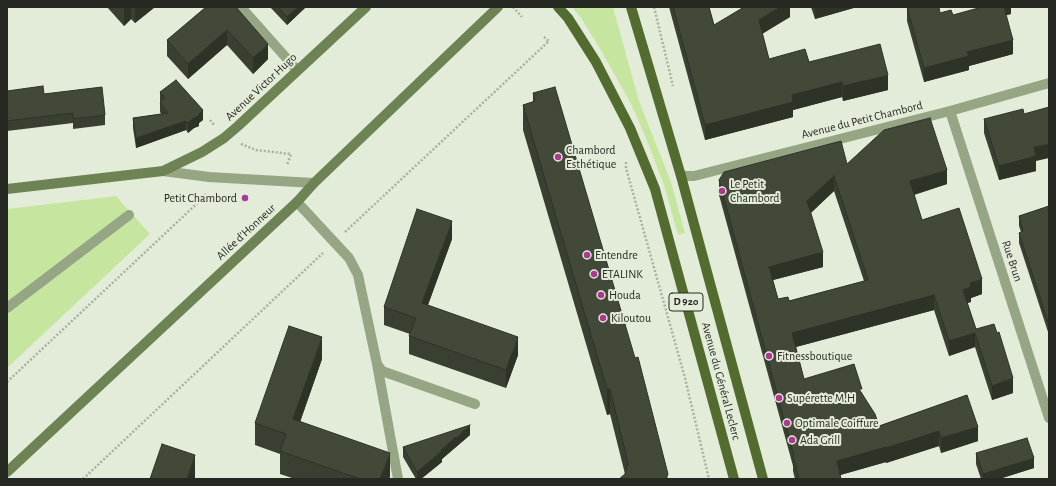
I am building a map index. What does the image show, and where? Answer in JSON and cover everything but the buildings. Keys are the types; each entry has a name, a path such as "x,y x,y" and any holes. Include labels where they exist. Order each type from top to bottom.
{"main road":[{"name":"Avenue Victor Hugo","path":"7,189 163,171 202,152 224,138 366,7"},
{"name":"Allée d'Honneur","path":"7,472 297,202 314,183 498,7"},
{"name":"Avenue du Général Leclerc","path":"558,7 568,18 596,62 630,128 654,189 734,479"},
{"name":"Avenue du Général Leclerc","path":"631,7 681,176 763,479"}],"street":[{"path":"240,7 297,70"},
{"name":"Avenue du Petit Chambord","path":"681,176 694,176 950,111 1049,83"},
{"name":"Rue Brun","path":"950,111 1049,418"},
{"path":"163,171 216,178 314,183"},
{"path":"297,202 349,258 358,275 377,364 398,479"},
{"path":"7,308 129,215"},
{"path":"377,364 382,371 475,404"}],"path":[{"path":"513,7 522,17"},
{"path":"83,479 549,41 544,37"},
{"path":"210,120 224,138 256,150 290,154 282,181"},
{"path":"626,160 626,168 685,378 709,479"},
{"path":"7,382 205,196 216,178"}],"green space":[{"path":"572,7 613,7 639,101 671,182 685,233 678,235 664,185 631,104 602,52 581,18"},
{"path":"116,196 150,234 7,368 7,209"}],"place":[{"name":"Chambord Esthétique","path":"558,157"},
{"name":"Le Petit Chambord","path":"722,191"},
{"name":"Petit Chambord","path":"245,198"},
{"name":"Entendre","path":"587,255"},
{"name":"ETALINK","path":"594,274"},
{"name":"Houda","path":"601,295"},
{"name":"Kiloutou","path":"603,318"},
{"name":"Fitnessboutique","path":"769,356"},
{"name":"Supérette M.H","path":"779,398"},
{"name":"Optimale Coiffure","path":"787,423"},
{"name":"Ada Grill","path":"792,440"}]}
